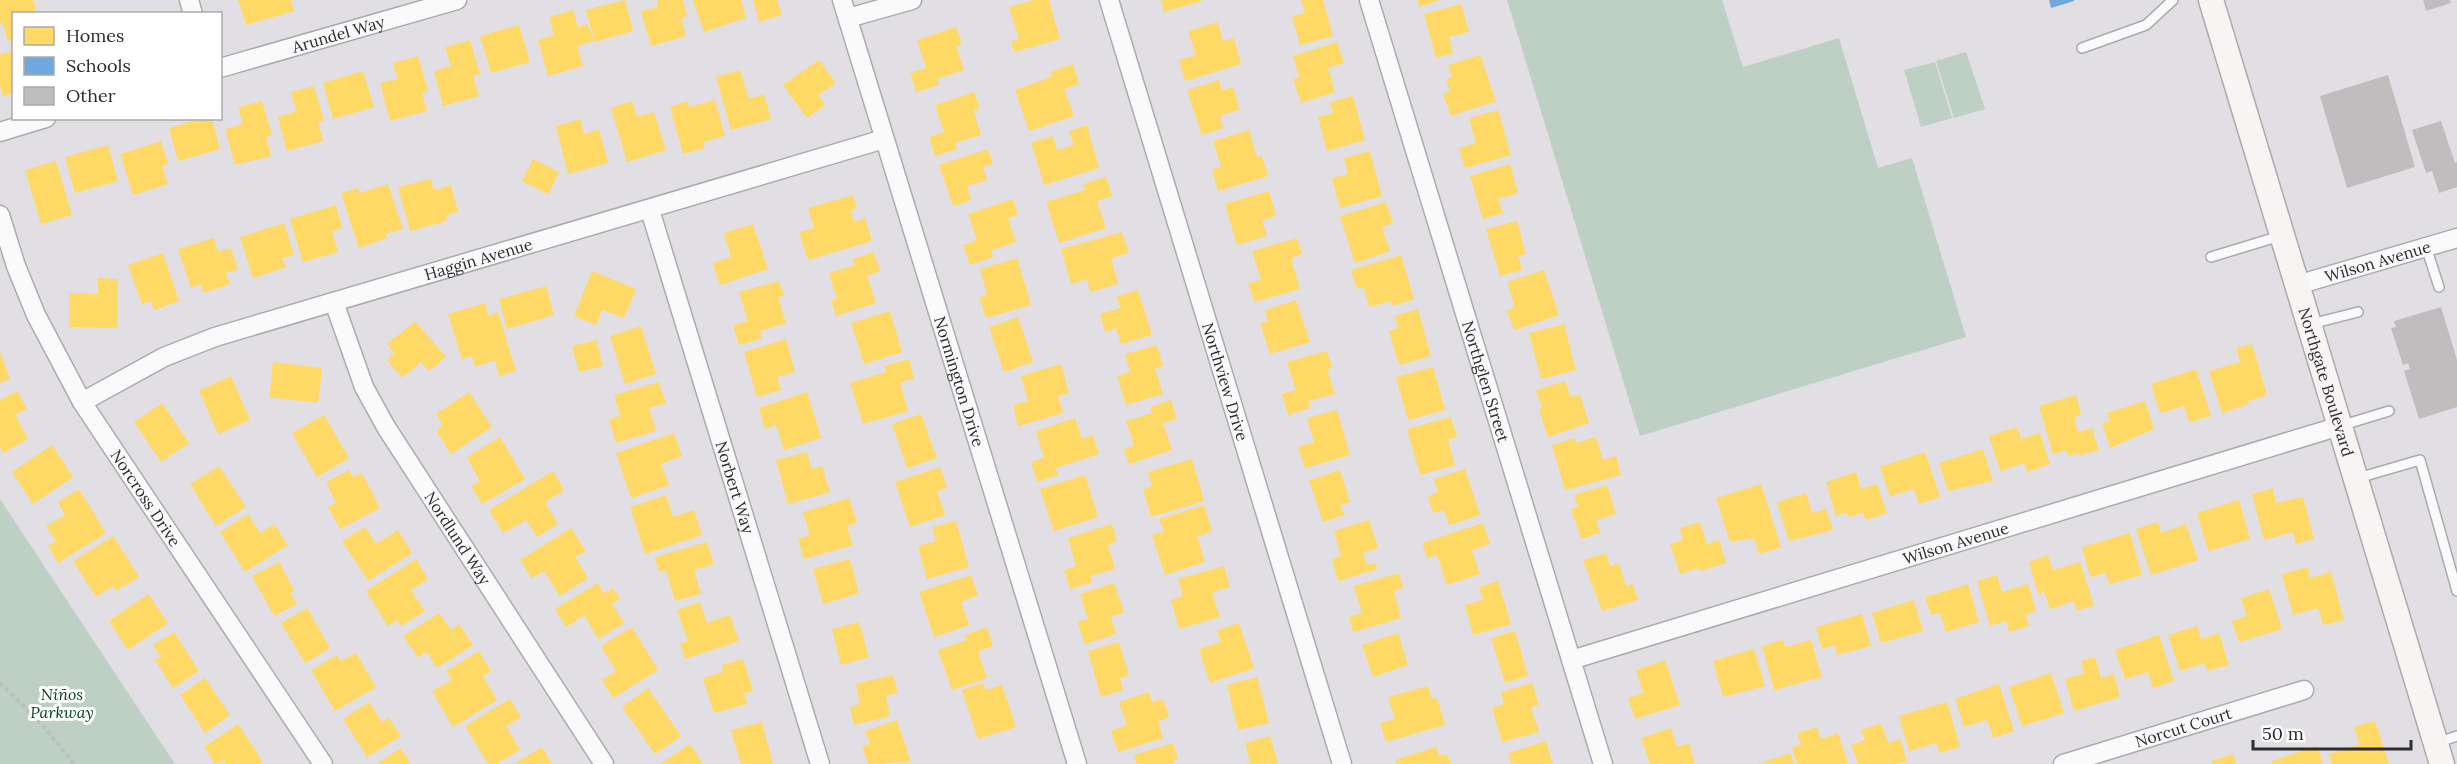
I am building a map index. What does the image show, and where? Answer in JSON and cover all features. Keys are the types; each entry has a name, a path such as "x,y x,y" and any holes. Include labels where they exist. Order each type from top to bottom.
{"main road":[{"name":"Northgate Boulevard","path":"2211,0 2356,479 2445,748"}],"street":[{"name":"Normington Drive","path":"842,0 1077,764"},
{"path":"848,18 912,0"},
{"name":"Northview Drive","path":"1109,0 1342,764"},
{"name":"Northglen Street","path":"1369,0 1603,764"},
{"name":"Arundel Way","path":"222,67 451,1"},
{"path":"0,132 39,120"},
{"name":"Haggin Avenue","path":"82,402 164,357 215,337 884,139"},
{"name":"Norbert Way","path":"650,210 820,764"},
{"name":"Norcross Drive","path":"0,215 16,266 36,315 82,402 323,764"},
{"name":"Wilson Avenue","path":"2297,285 2457,238"},
{"name":"Nordlund Way","path":"334,302 364,387 386,427 604,764"},
{"name":"Wilson Avenue","path":"1571,660 2340,426"},
{"name":"Norcut Court","path":"2062,764 2118,756 2304,690"}],"lane":[{"path":"2082,48 2146,25 2173,0"},
{"path":"2211,257 2282,235"},
{"path":"2426,247 2439,287"},
{"path":"2309,325 2358,312"},
{"path":"2340,426 2389,411"},
{"path":"2356,479 2420,460 2457,591"}],"path":[{"path":"0,683 42,724 74,764"}],"green space":[{"path":"1507,0 1722,0 1743,67 1839,38 1878,168 1912,158 1966,337 1640,436"},
{"path":"1966,52 1985,109 1954,118 1936,61"},
{"path":"1935,62 1952,118 1921,127 1904,70"},
{"name":"Niños Parkway","path":"0,499 175,764 0,764"}],"building: Homes":[{"path":"0,0 33,0 36,12 12,12 12,40 8,41 3,24 0,24"},
{"path":"238,0 291,0 294,11 246,25"},
{"path":"625,0 633,31 595,42 586,10"},
{"path":"657,0 683,0 687,16 681,18 686,36 651,46 641,11 658,7"},
{"path":"693,0 741,0 746,18 704,32"},
{"path":"753,0 777,0 782,15 759,22"},
{"path":"1034,0 1049,0 1060,39 1014,52 1011,41 1019,39 1009,7"},
{"path":"1161,0 1202,0 1202,1 1164,12"},
{"path":"1301,0 1323,0 1333,36 1300,45 1292,16 1305,13"},
{"path":"1417,0 1439,0 1419,7"},
{"path":"1461,4 1469,32 1449,37 1453,53 1436,58 1424,14"},
{"path":"573,10 578,27 588,24 594,41 577,46 583,66 548,76 538,40 554,35 549,17"},
{"path":"1218,22 1223,41 1234,38 1241,64 1185,81 1179,60 1196,55 1188,31"},
{"path":"519,25 530,62 491,73 480,36"},
{"path":"956,27 962,44 956,46 964,70 937,79 939,85 916,92 910,73 926,68 917,40"},
{"path":"470,40 480,74 473,76 479,96 443,106 434,71 451,66 445,47"},
{"path":"1337,42 1344,63 1328,68 1335,92 1301,103 1293,79 1299,77 1293,56"},
{"path":"12,51 12,94 3,96 0,86 0,54"},
{"path":"1480,55 1496,101 1451,116 1443,94 1450,91 1446,79 1452,77 1448,65"},
{"path":"418,56 428,91 422,93 427,111 390,121 380,83 398,79 393,63"},
{"path":"819,60 836,83 818,95 825,105 807,118 783,85"},
{"path":"1073,64 1079,84 1064,89 1074,116 1029,131 1015,90 1051,77 1050,72"},
{"path":"740,70 749,99 764,94 771,119 731,130 716,77"},
{"path":"363,71 374,107 333,119 323,83"},
{"path":"1219,80 1222,90 1233,87 1240,109 1220,116 1223,128 1202,135 1187,90"},
{"path":"314,86 324,121 318,122 323,141 287,151 278,117 296,111 291,92"},
{"path":"974,92 980,108 973,110 981,135 955,143 957,149 935,156 929,137 944,132 935,105"},
{"path":"1353,96 1365,140 1327,151 1318,117 1333,113 1330,102"},
{"path":"715,100 725,136 703,142 705,148 683,154 670,107 687,101 689,107"},
{"path":"262,101 272,135 266,137 271,156 235,165 225,129 243,124 238,107"},
{"path":"632,101 637,117 654,112 666,150 627,162 611,108"},
{"path":"1498,110 1511,155 1465,168 1459,148 1476,143 1469,118"},
{"path":"580,119 584,134 599,129 608,163 568,174 556,126"},
{"path":"198,120 213,120 220,149 178,161 169,128"},
{"path":"1087,125 1099,168 1044,185 1031,142 1053,136 1057,150 1074,145 1069,131"},
{"path":"1249,130 1257,157 1262,156 1268,176 1218,191 1212,169 1221,167 1213,141"},
{"path":"161,141 168,164 162,166 168,184 133,195 120,154"},
{"path":"108,145 118,181 75,193 65,157"},
{"path":"988,149 993,164 983,167 987,180 967,186 971,200 953,206 939,165"},
{"path":"1370,151 1382,196 1340,208 1332,178 1348,174 1344,158"},
{"path":"533,159 559,172 548,194 522,181"},
{"path":"56,161 72,215 41,224 25,170"},
{"path":"1510,164 1518,193 1498,199 1503,213 1483,219 1470,176"},
{"path":"1106,177 1112,196 1097,201 1106,228 1059,243 1046,202 1085,190 1083,184"},
{"path":"431,179 434,190 451,185 458,212 446,215 447,221 410,231 398,187"},
{"path":"388,184 403,229 385,234 387,238 359,248 341,193 358,188 360,193"},
{"path":"1269,191 1276,216 1262,220 1267,236 1237,245 1225,204"},
{"path":"853,195 857,208 851,210 854,222 865,218 872,241 808,260 799,232 814,228 808,208"},
{"path":"1013,199 1018,215 1008,218 1016,242 991,250 993,257 970,265 963,245 977,240 968,214"},
{"path":"1386,202 1393,223 1382,227 1390,251 1355,263 1340,216"},
{"path":"336,205 342,228 332,231 338,252 303,262 290,219"},
{"path":"1517,221 1526,254 1518,256 1522,270 1500,276 1486,229"},
{"path":"284,223 294,255 282,258 286,267 253,278 240,237"},
{"path":"753,224 768,269 720,285 713,263 731,257 724,233"},
{"path":"1122,232 1129,253 1111,258 1118,284 1090,292 1087,279 1071,284 1061,249"},
{"path":"214,238 218,252 231,248 238,269 226,273 230,284 203,293 201,284 191,288 178,249"},
{"path":"1297,238 1302,254 1291,258 1300,289 1254,302 1248,283 1261,280 1252,251"},
{"path":"874,252 880,271 867,276 876,303 836,316 831,300 837,299 829,273 855,265 853,259"},
{"path":"163,253 179,301 154,310 151,301 142,304 128,265"},
{"path":"1401,255 1414,299 1393,306 1391,301 1369,307 1364,287 1357,289 1351,270"},
{"path":"1017,258 1031,305 986,318 979,297 987,295 980,269"},
{"path":"1544,270 1559,315 1514,330 1507,310 1515,307 1507,282"},
{"path":"592,271 636,289 624,318 602,310 596,325 574,316"},
{"path":"98,278 118,279 117,328 69,327 69,293 98,294"},
{"path":"779,281 784,296 778,297 786,323 760,331 762,338 739,345 733,325 748,321 739,292"},
{"path":"546,286 554,315 507,329 499,299"},
{"path":"1138,290 1152,335 1121,344 1116,328 1105,332 1100,314 1120,308 1117,296"},
{"path":"1296,300 1310,342 1270,354 1260,323 1268,321 1265,310"},
{"path":"485,303 488,316 498,312 516,371 499,376 495,360 475,367 472,356 462,359 448,314"},
{"path":"1418,309 1431,356 1399,365 1389,331 1398,328 1395,316"},
{"path":"890,311 902,352 864,364 851,323"},
{"path":"1018,317 1033,362 1004,372 989,327"},
{"path":"415,321 446,357 429,371 421,362 402,378 387,360 394,353 387,344"},
{"path":"1564,324 1576,370 1541,379 1529,333"},
{"path":"641,326 656,374 625,384 610,336"},
{"path":"786,339 795,372 777,377 781,390 757,397 744,352"},
{"path":"596,340 603,366 579,372 572,346"},
{"path":"2252,344 2267,395 2222,413 2209,371 2240,362 2236,348"},
{"path":"1157,345 1163,366 1155,368 1163,394 1126,405 1117,376 1130,372 1125,354"},
{"path":"1327,351 1332,368 1327,369 1335,394 1308,401 1310,408 1288,415 1282,394 1296,390 1287,362"},
{"path":"0,352 10,379 0,383"},
{"path":"909,359 914,378 900,383 908,411 863,424 850,383 886,372 884,366"},
{"path":"273,362 322,368 318,403 269,397"},
{"path":"1061,364 1069,393 1058,396 1063,413 1018,426 1013,405 1028,401 1021,376"},
{"path":"1433,367 1445,410 1408,420 1396,377"},
{"path":"2196,369 2211,416 2189,422 2184,406 2160,413 2151,384"},
{"path":"231,376 250,420 218,434 199,390"},
{"path":"1565,381 1571,397 1580,395 1589,423 1548,437 1536,390"},
{"path":"659,382 666,403 649,408 656,431 616,443 609,419 620,416 614,395"},
{"path":"17,391 27,409 15,415 28,439 3,453 0,447 0,400"},
{"path":"469,392 492,427 451,454 436,430 443,426 436,414"},
{"path":"807,392 821,438 784,450 776,425 765,429 759,408"},
{"path":"2076,395 2081,415 2074,417 2078,432 2092,428 2099,450 2080,455 2079,453 2068,456 2066,450 2053,454 2039,406"},
{"path":"1171,400 1177,419 1163,423 1172,450 1129,464 1124,449 1134,445 1126,421 1152,413 1150,407"},
{"path":"2145,401 2154,429 2110,448 2102,423 2110,421 2107,413"},
{"path":"162,403 189,443 161,462 134,422"},
{"path":"1337,410 1350,455 1305,468 1298,447 1314,442 1307,418"},
{"path":"921,414 937,458 907,468 892,424"},
{"path":"324,415 349,458 317,477 292,433"},
{"path":"1451,417 1457,437 1448,440 1455,465 1420,475 1407,429"},
{"path":"1075,418 1082,439 1093,435 1099,454 1056,468 1058,475 1037,482 1031,462 1044,458 1036,431"},
{"path":"2017,427 2021,439 2040,433 2050,464 2027,472 2024,463 2000,471 1989,436"},
{"path":"674,433 682,456 661,464 669,485 631,498 616,453"},
{"path":"500,437 525,479 482,504 471,486 480,481 467,457"},
{"path":"1596,437 1603,460 1616,456 1621,475 1565,490 1552,445 1575,438 1576,443"},
{"path":"52,445 73,477 33,504 12,472"},
{"path":"1983,449 1993,481 1948,491 1939,463"},
{"path":"807,452 812,469 822,466 830,492 788,504 776,460"},
{"path":"1925,452 1940,497 1919,504 1914,489 1890,496 1880,467"},
{"path":"1192,459 1204,501 1151,517 1143,489 1152,486 1148,472"},
{"path":"219,466 246,507 216,526 190,484"},
{"path":"940,467 947,488 937,491 945,515 910,527 895,482"},
{"path":"1465,469 1480,515 1449,525 1444,510 1433,513 1428,496 1438,492 1434,479"},
{"path":"349,470 353,477 362,473 380,508 340,529 328,507 336,503 326,482"},
{"path":"1340,470 1350,502 1340,505 1344,515 1323,522 1309,480"},
{"path":"553,471 564,490 545,502 558,524 537,537 526,520 503,533 489,510"},
{"path":"1856,472 1861,489 1877,484 1887,513 1866,520 1863,513 1849,517 1847,513 1836,516 1826,482"},
{"path":"1085,475 1098,517 1054,531 1040,489"},
{"path":"1761,484 1781,547 1759,554 1754,538 1730,542 1716,498"},
{"path":"1607,485 1616,514 1596,520 1600,533 1581,539 1571,509 1578,507 1574,495"},
{"path":"2273,488 2276,503 2303,497 2314,539 2296,544 2293,532 2264,540 2252,494"},
{"path":"79,489 106,533 58,563 48,546 56,541 46,526 65,515 58,502"},
{"path":"1806,493 1812,513 1826,509 1833,530 1789,541 1777,502"},
{"path":"666,495 673,517 694,510 702,535 645,554 630,507"},
{"path":"849,498 857,523 847,526 853,545 804,559 798,539 810,535 803,512"},
{"path":"2239,500 2250,539 2208,551 2197,513"},
{"path":"1204,505 1212,531 1197,536 1205,562 1165,575 1152,535 1164,531 1159,519"},
{"path":"248,514 260,533 274,524 288,545 245,572 220,532"},
{"path":"1369,520 1378,548 1363,553 1367,565 1376,563 1377,569 1338,581 1332,559 1341,556 1334,531"},
{"path":"956,521 969,567 927,579 918,546 936,541 932,527"},
{"path":"1700,522 1707,544 1719,540 1726,563 1680,574 1670,544 1683,540 1680,528"},
{"path":"2158,522 2161,533 2186,524 2198,560 2151,575 2136,529"},
{"path":"1483,523 1490,544 1472,550 1480,574 1447,585 1437,555 1427,558 1422,543"},
{"path":"1112,524 1117,541 1108,544 1115,569 1090,576 1092,582 1070,589 1064,570 1076,566 1068,538"},
{"path":"365,527 376,544 398,530 412,553 368,581 342,541"},
{"path":"571,528 586,551 575,557 588,578 560,596 544,571 532,578 520,560"},
{"path":"2130,533 2142,575 2109,584 2106,573 2090,577 2082,547"},
{"path":"113,536 139,577 116,591 113,586 96,597 73,561"},
{"path":"707,542 714,564 694,570 701,594 675,601 666,570 659,572 655,557"},
{"path":"1606,553 1610,566 1619,563 1626,586 1633,584 1638,600 1602,611 1583,560"},
{"path":"2048,555 2053,570 2080,562 2094,605 2077,611 2074,601 2050,609 2044,592 2038,594 2029,562"},
{"path":"416,559 428,579 411,590 425,611 401,626 397,620 388,626 366,591"},
{"path":"850,559 859,593 823,604 813,569"},
{"path":"279,562 294,590 290,593 297,604 274,616 252,576"},
{"path":"1224,566 1230,587 1212,592 1220,617 1179,629 1171,600 1183,596 1178,579"},
{"path":"2308,567 2310,578 2331,572 2344,620 2323,625 2318,608 2293,615 2282,574"},
{"path":"1399,573 1403,588 1394,591 1401,618 1353,632 1349,617 1362,613 1354,586"},
{"path":"971,575 978,595 961,602 969,625 934,637 919,592"},
{"path":"1997,575 2002,592 2028,584 2036,611 2026,614 2029,626 2009,632 2006,621 1990,626 1977,581"},
{"path":"1498,581 1511,624 1473,635 1465,605 1483,600 1479,587"},
{"path":"598,583 604,593 613,588 620,599 612,604 624,623 598,639 584,615 566,627 555,609"},
{"path":"1114,583 1124,612 1111,617 1116,634 1085,644 1077,622 1088,619 1080,594"},
{"path":"1968,584 1979,622 1946,632 1940,613 1931,615 1925,597"},
{"path":"2269,589 2282,629 2239,642 2232,621 2247,616 2241,598"},
{"path":"148,594 168,623 128,650 109,621"},
{"path":"1914,600 1923,631 1881,643 1872,613"},
{"path":"700,602 707,623 730,615 739,641 685,659 680,643 688,641 677,610"},
{"path":"307,608 330,648 305,663 281,623"},
{"path":"439,613 451,630 459,624 473,645 437,668 427,652 418,657 403,636"},
{"path":"1862,614 1871,646 1837,655 1835,645 1822,649 1816,627"},
{"path":"859,622 869,657 841,665 832,629"},
{"path":"1239,623 1254,668 1210,683 1199,649 1221,642 1217,630"},
{"path":"2197,626 2201,639 2219,633 2229,665 2207,671 2205,663 2180,671 2168,635"},
{"path":"632,627 658,670 613,698 602,680 616,671 601,646"},
{"path":"987,627 993,646 978,651 987,678 952,690 938,650 967,640 965,635"},
{"path":"1515,631 1528,676 1505,683 1491,638"},
{"path":"174,632 199,671 173,688 155,660 161,657 153,645"},
{"path":"1398,633 1408,665 1373,677 1362,645"},
{"path":"2159,635 2174,681 2153,688 2148,672 2125,679 2115,650"},
{"path":"1783,640 1785,647 1811,640 1822,677 1774,690 1762,646"},
{"path":"1119,642 1129,675 1120,678 1123,690 1101,697 1088,651"},
{"path":"1754,649 1765,686 1723,697 1713,661"},
{"path":"479,651 491,671 483,676 497,700 453,727 432,691 452,680 446,671"},
{"path":"356,653 376,687 335,711 311,670 337,655 341,661"},
{"path":"2095,657 2101,678 2114,674 2120,697 2074,711 2065,679 2084,673 2081,661"},
{"path":"743,659 753,691 744,693 747,704 714,713 703,678 723,672 722,665"},
{"path":"1665,660 1680,705 1635,719 1628,698 1643,693 1636,670"},
{"path":"2051,673 2064,713 2022,726 2009,687"},
{"path":"893,675 898,693 886,696 890,716 854,725 850,707 860,704 856,684"},
{"path":"1257,677 1269,723 1238,730 1227,685"},
{"path":"205,678 230,715 205,733 180,695"},
{"path":"983,683 985,690 1002,685 1016,727 978,739 962,690"},
{"path":"1532,683 1539,705 1531,707 1539,732 1502,742 1492,708 1504,704 1501,692"},
{"path":"1999,684 2014,731 1993,738 1987,720 1964,727 1955,699"},
{"path":"1428,686 1432,699 1437,698 1445,725 1386,742 1380,723 1395,719 1388,697"},
{"path":"648,688 681,736 655,754 622,707"},
{"path":"1149,692 1152,702 1163,699 1169,717 1158,721 1163,738 1118,752 1111,731 1127,725 1119,702"},
{"path":"510,699 521,717 506,726 520,750 496,764 488,764 465,726"},
{"path":"369,702 382,722 389,718 401,736 367,757 343,719"},
{"path":"1947,702 1960,747 1939,753 1936,743 1909,751 1899,716"},
{"path":"897,720 911,762 868,764 862,746 870,744 865,731"},
{"path":"2375,721 2389,764 2332,764 2329,754 2360,744 2354,727"},
{"path":"762,722 773,764 741,764 731,730"},
{"path":"1881,723 1888,743 1900,739 1907,761 1897,764 1858,764 1851,745 1865,740 1861,730"},
{"path":"238,724 263,762 261,764 226,764 224,761 215,764 204,747"},
{"path":"1817,727 1820,739 1838,733 1848,764 1797,764 1792,747 1801,745 1797,733"},
{"path":"1671,728 1677,747 1689,743 1695,764 1650,764 1641,738"},
{"path":"1270,736 1278,764 1244,764 1250,762 1245,743"},
{"path":"1546,741 1553,764 1511,764 1508,753"},
{"path":"1173,743 1178,759 1173,761 1174,764 1136,764 1134,755"},
{"path":"690,744 703,764 660,764"},
{"path":"2317,746 2323,764 2272,764 2272,761"},
{"path":"542,747 552,764 514,764"},
{"path":"1436,747 1439,756 1447,754 1451,764 1397,764 1395,760"},
{"path":"401,748 411,764 376,764"},
{"path":"1790,753 1794,764 1758,764"},
{"path":"2233,754 2236,764 2212,764 2211,761"}],"building: Schools":[{"path":"2049,0 2074,0 2074,1 2051,8"}],"building: Other":[{"path":"2423,0 2450,0 2451,3 2426,11"},
{"path":"2388,75 2415,167 2347,188 2320,96"},
{"path":"2441,121 2455,163 2457,162 2457,187 2439,193 2432,171 2426,173 2412,130"},
{"path":"2441,307 2457,360 2457,407 2419,419 2404,371 2410,369 2408,363 2403,365 2391,328 2396,327 2394,321"}]}
